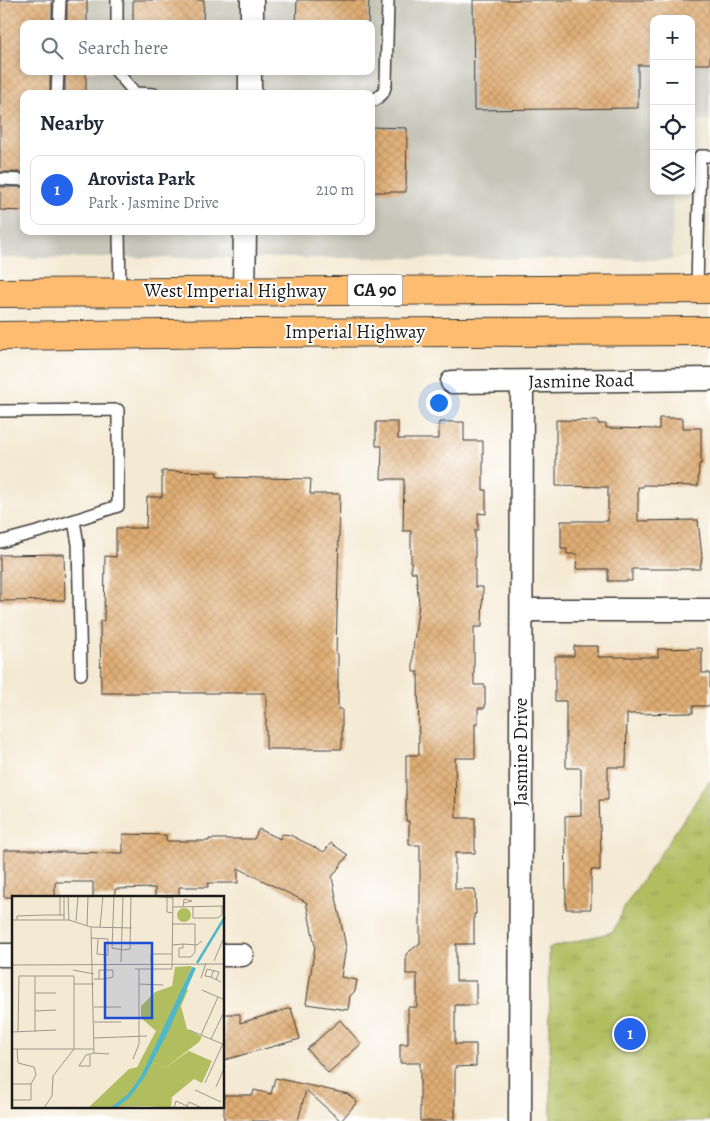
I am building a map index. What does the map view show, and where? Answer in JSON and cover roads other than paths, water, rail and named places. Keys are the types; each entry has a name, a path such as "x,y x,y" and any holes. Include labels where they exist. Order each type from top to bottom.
{"main road":[{"name":"West Imperial Highway","path":"0,293 703,289"},
{"path":"243,332 244,291"},
{"name":"Imperial Highway","path":"0,336 243,332 710,331"}],"street":[{"path":"252,0 252,20"},
{"path":"250,75 250,90"},
{"path":"244,291 246,235"},
{"name":"Jasmine Road","path":"452,382 710,379"},
{"name":"Jasmine Drive","path":"520,1121 522,382"},
{"path":"522,610 710,610"}],"lane":[{"path":"59,20 60,0"},
{"path":"116,20 117,0"},
{"path":"375,100 383,93 386,84 388,0"},
{"path":"57,90 58,75"},
{"path":"119,75 132,90"},
{"path":"703,289 700,156 710,156"},
{"path":"0,179 20,180"},
{"path":"119,235 120,292"},
{"path":"0,412 118,410 118,506 74,521 0,542"},
{"path":"74,521 78,544 81,674"}],"place":[{"name":"Arovista Park","path":"630,1034"}]}
